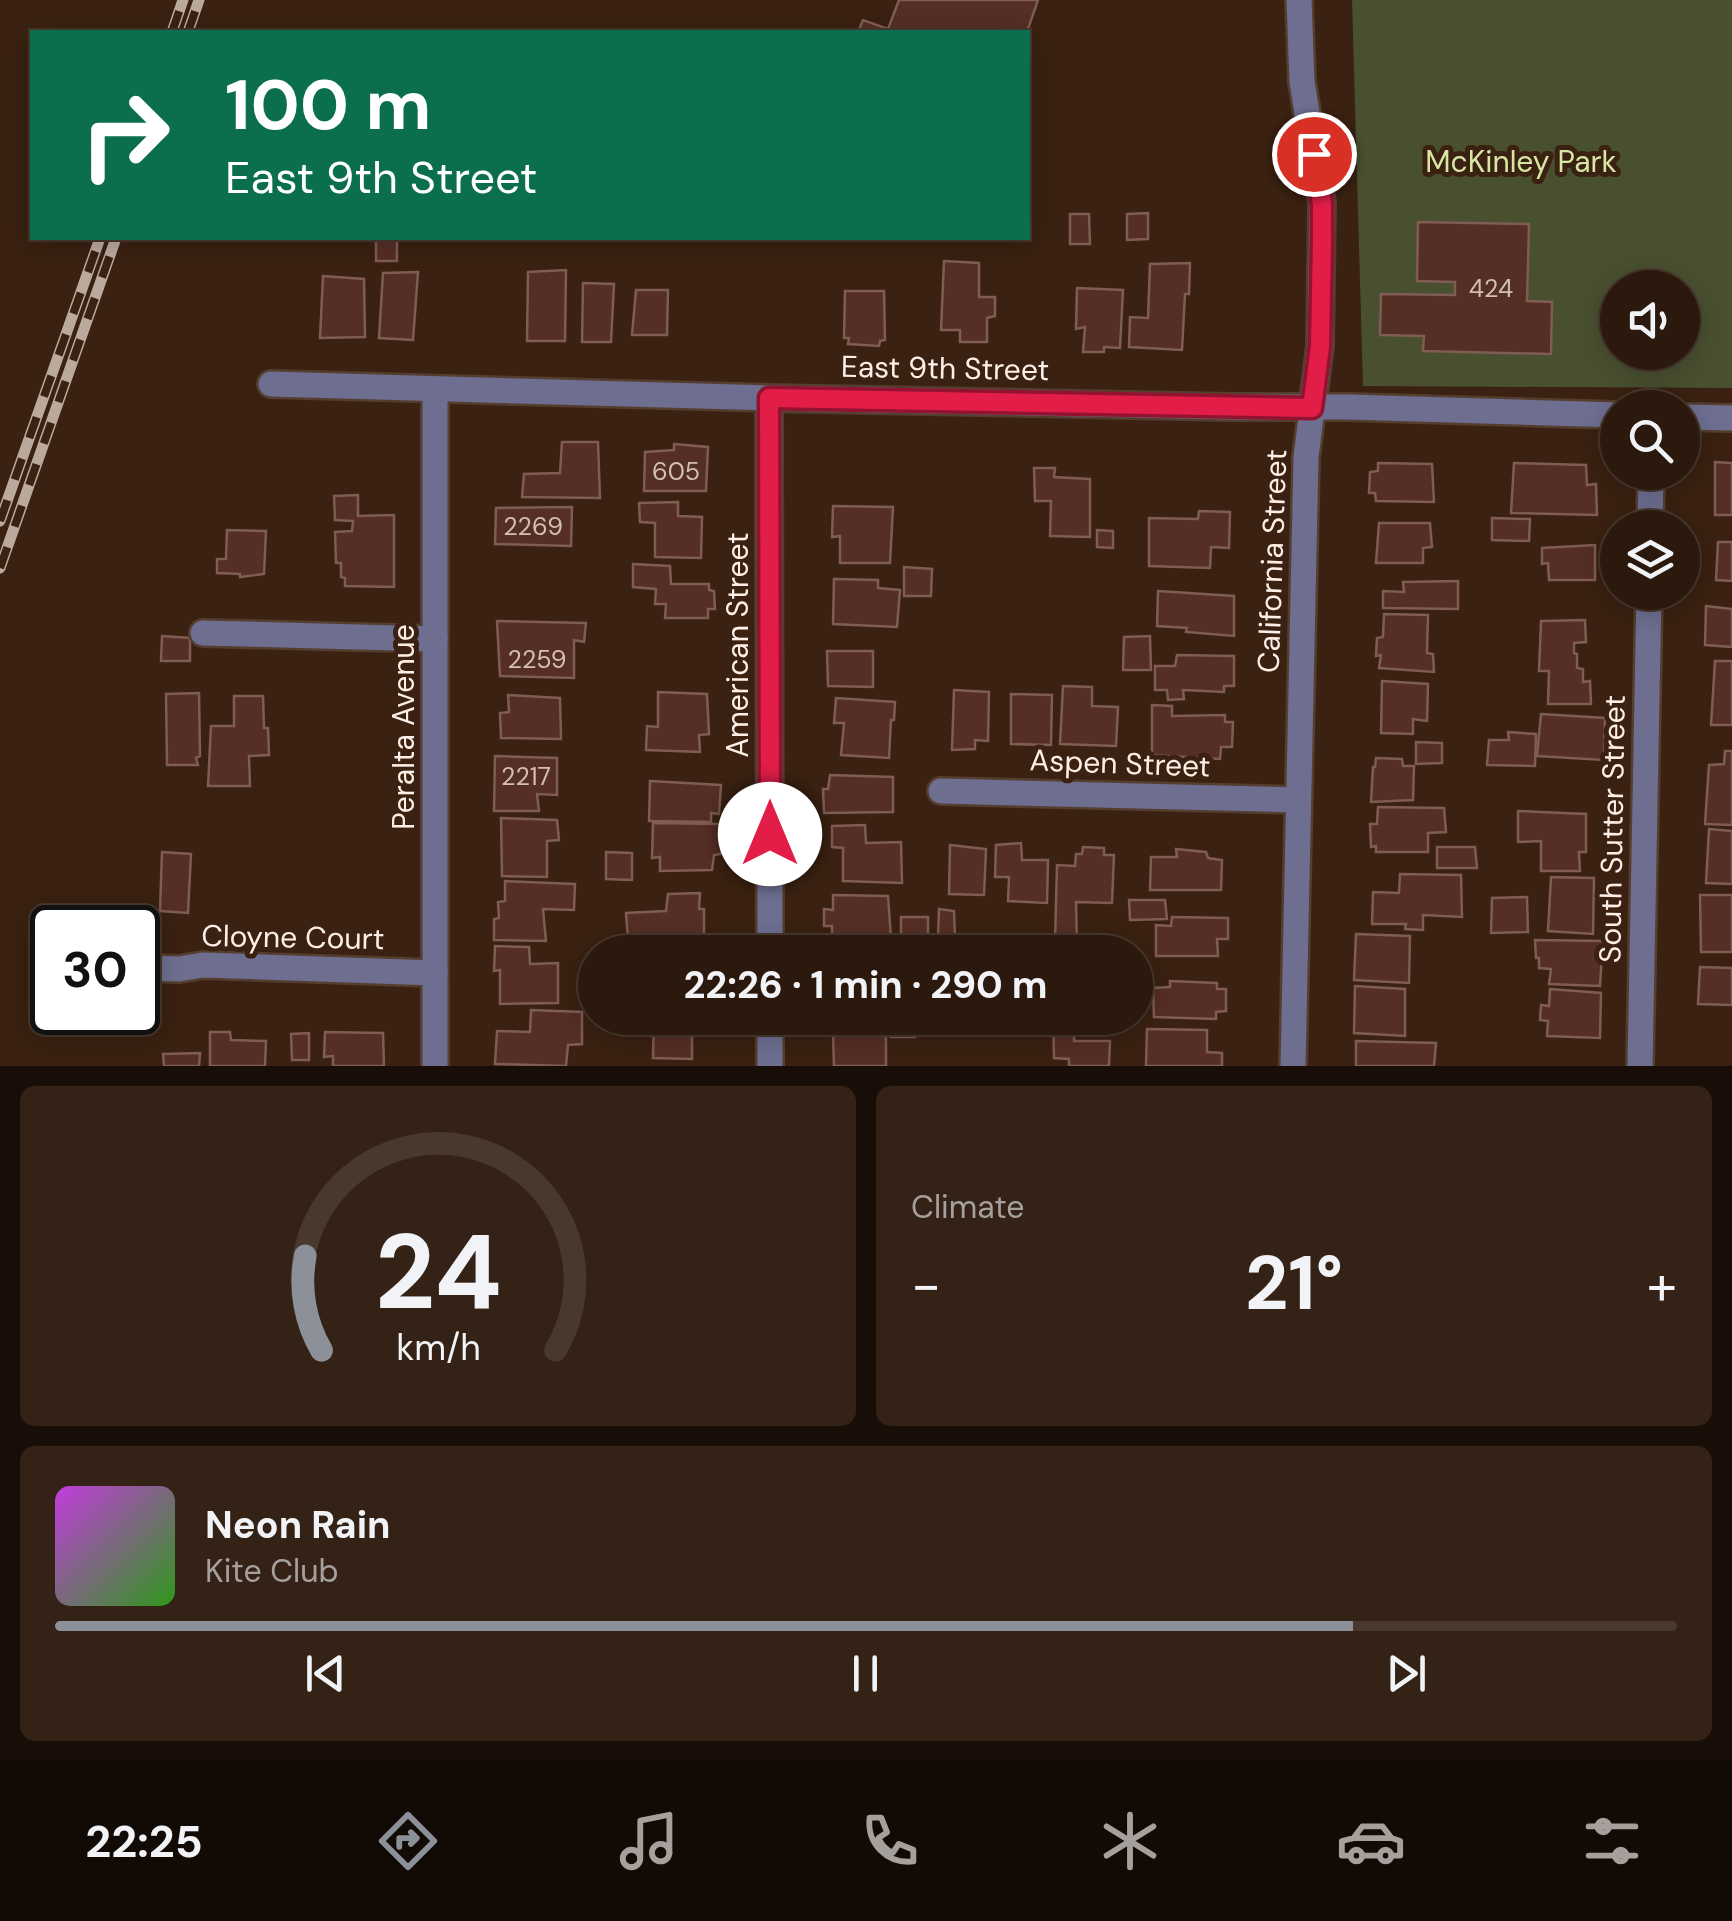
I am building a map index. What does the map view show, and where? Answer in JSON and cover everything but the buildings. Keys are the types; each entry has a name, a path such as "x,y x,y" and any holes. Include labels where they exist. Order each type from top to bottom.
{"street":[{"name":"California Street","path":"1292,1066 1306,458 1320,346 1322,204 1302,82 1299,0"},
{"name":"East 9th Street","path":"271,384 1600,416"},
{"name":"Peralta Avenue","path":"436,388 436,1066"},
{"name":"American Street","path":"769,398 770,935"},
{"path":"1700,417 1732,418"},
{"name":"South Sutter Street","path":"1640,1066 1649,610"},
{"path":"202,633 435,638"},
{"name":"Aspen Street","path":"941,791 1297,800"},
{"name":"Cloyne Court","path":"160,968 203,965 435,973"},
{"path":"770,1035 770,1066"}],"green space":[{"name":"McKinley Park","path":"1352,0 1732,0 1732,388 1363,386"}],"railway":[{"path":"173,30 183,0"},
{"path":"189,30 199,0"},
{"path":"0,521 99,240"},
{"path":"0,568 115,240"}],"route":[{"path":"770,834 769,398 1312,408 1320,346 1322,239 1322,204 1314,154"}]}
